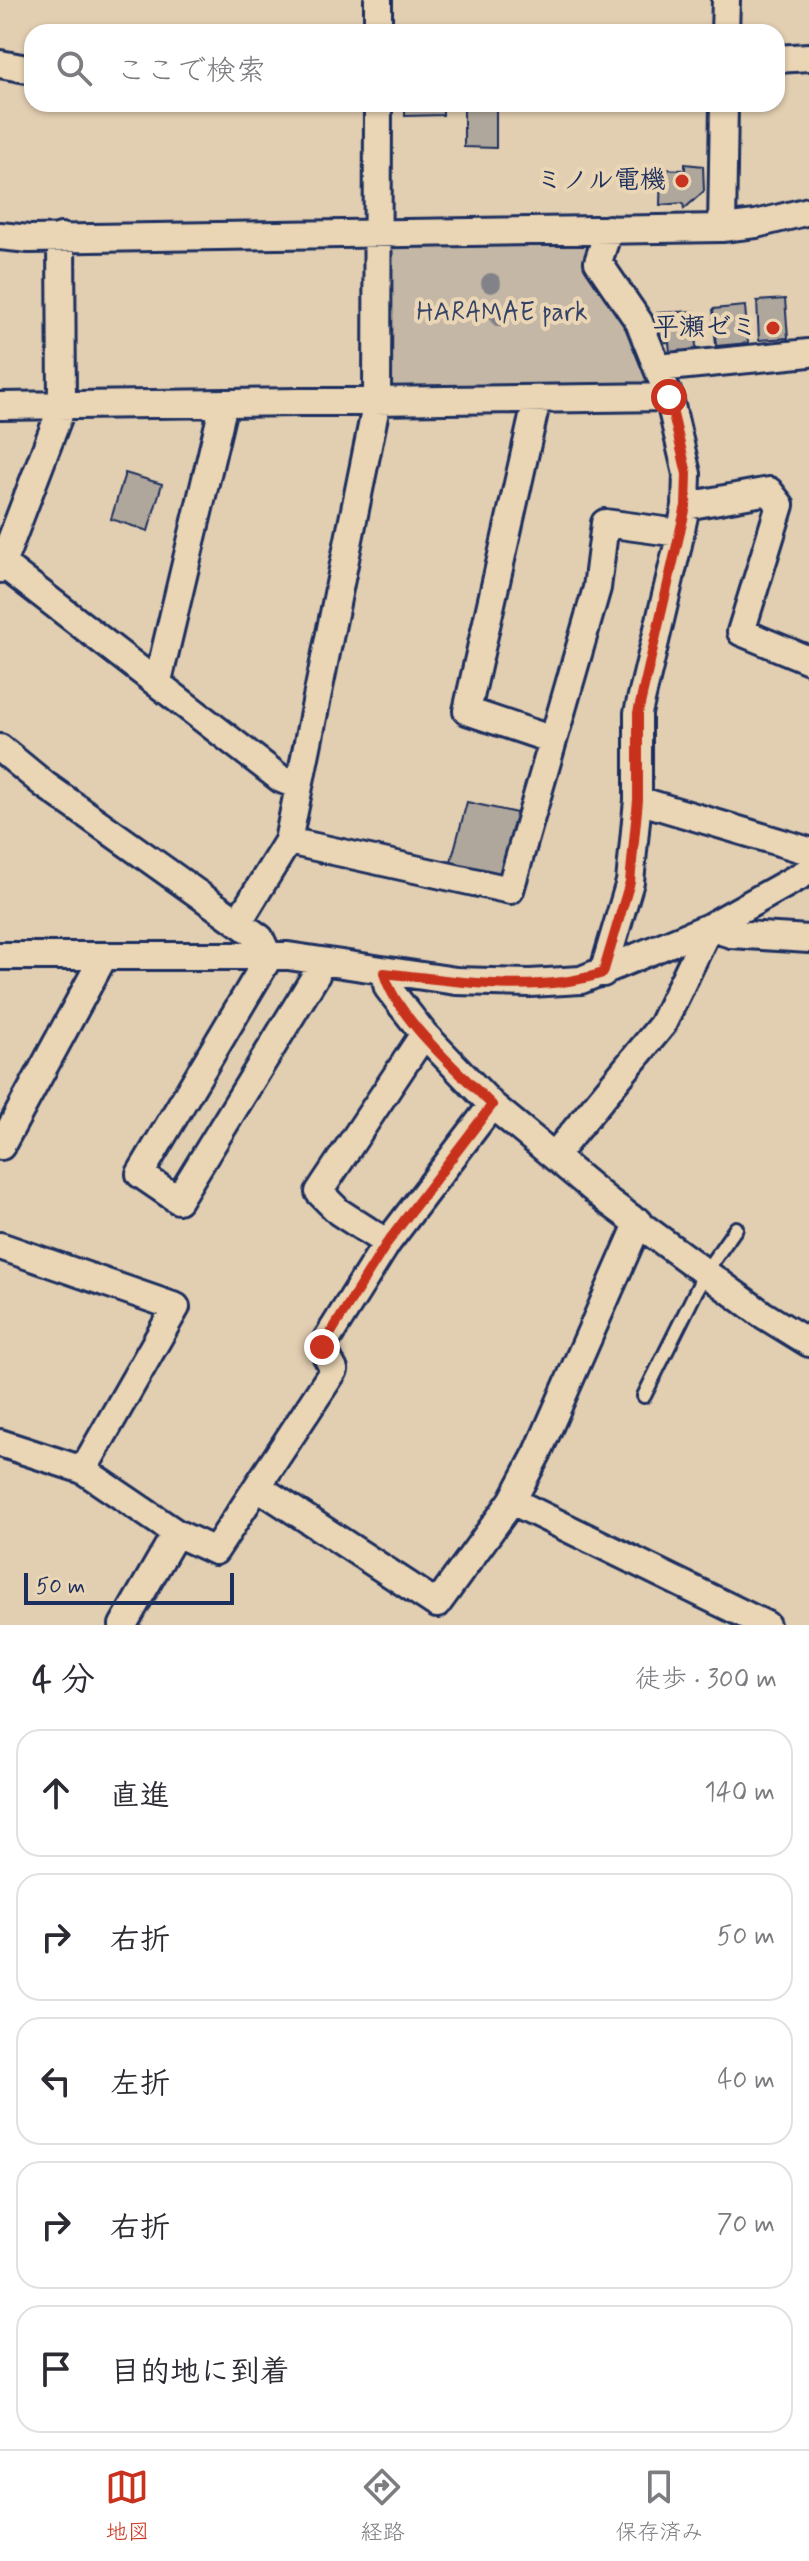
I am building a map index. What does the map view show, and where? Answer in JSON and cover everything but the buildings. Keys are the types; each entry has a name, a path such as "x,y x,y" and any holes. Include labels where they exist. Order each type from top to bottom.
{"street":[{"path":"378,0 378,24"},
{"path":"725,24 726,0"},
{"path":"785,58 809,57"},
{"path":"0,64 24,68"},
{"path":"239,921 288,841 377,401 378,112"},
{"path":"722,228 724,112"},
{"path":"0,236 722,228 756,224 809,211"},
{"path":"603,973 630,882 638,800 638,713 686,506 687,474 669,397 639,322 598,262 609,229"},
{"path":"61,237 62,407 2,567 158,681 281,779 298,786"},
{"path":"658,368 809,353"},
{"path":"0,406 669,397"},
{"path":"537,399 467,711 553,740"},
{"path":"158,681 224,403"},
{"path":"686,506 769,491 780,505 741,632 809,660"},
{"path":"288,841 510,890 597,588 605,523 679,533"},
{"path":"0,748 45,785 239,921 260,938 269,957"},
{"path":"638,800 808,865"},
{"path":"0,956 269,957 456,981 530,983 581,980 709,927 808,865"},
{"path":"709,927 731,934 809,939"},
{"path":"554,1156 662,1025 709,927"},
{"path":"1,1146 104,956"},
{"path":"269,957 140,1174 178,1200 316,975 319,962"},
{"path":"384,973 388,988 424,1034 492,1105 639,1222 809,1343"},
{"path":"387,1243 339,1212 319,1192 424,1034"},
{"path":"0,1443 83,1470 176,1533 215,1551 334,1370 322,1347 387,1243 492,1105"},
{"path":"258,1487 437,1604 512,1501 538,1452 639,1222"},
{"path":"0,1246 176,1307 83,1470"},
{"path":"512,1501 766,1625"},
{"path":"123,1625 176,1533"}],"lane":[{"path":"644,1396 706,1271 736,1228"}],"green space":[{"name":"HARAMAE park","path":"599,233 654,383 389,391 386,245"}],"place":[{"name":"ミノル電機","path":"682,181"},
{"name":"平瀬ゼミ","path":"773,328"}],"route":[{"path":"322,1347 387,1243 492,1105 424,1034 388,988 384,973 456,981 530,983 581,980 603,973 630,882 638,800 638,713 686,506 687,474 669,397"}]}
